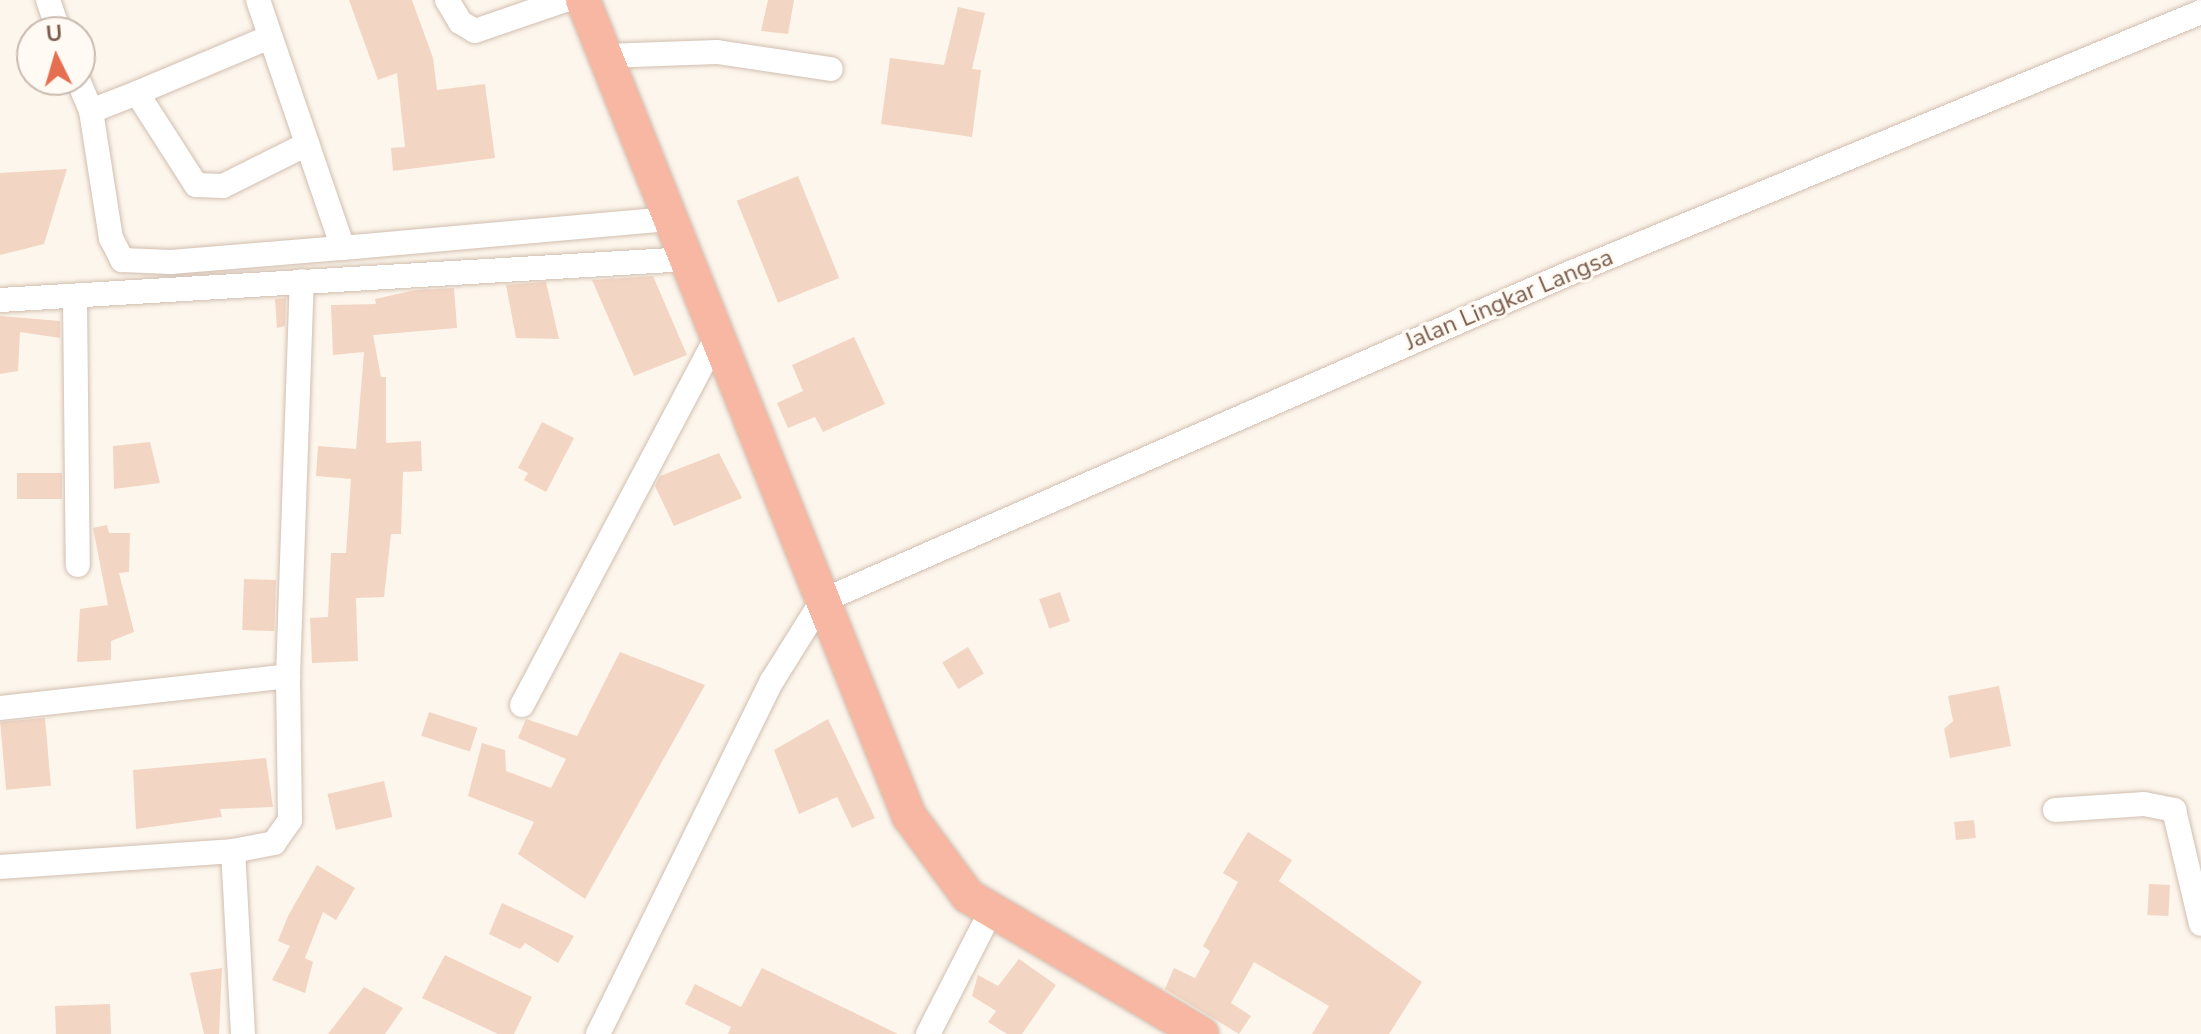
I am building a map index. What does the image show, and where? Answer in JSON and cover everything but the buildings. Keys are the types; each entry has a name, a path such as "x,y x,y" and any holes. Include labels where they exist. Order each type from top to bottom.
{"highway":[{"path":"583,0 909,816 960,886 991,911 1201,1034"}],"street":[{"path":"258,0 343,248"},
{"path":"447,0 460,22 475,31 565,0"},
{"name":"Jalan Lingkar Langsa","path":"822,601 1570,273 2201,12"},
{"path":"91,111 270,37"},
{"path":"605,56 717,52 831,69"},
{"path":"137,93 196,185 223,186 307,144"},
{"path":"85,96 91,111 111,238 122,260 171,262 671,219"},
{"path":"0,300 75,299 302,281 688,259"},
{"path":"0,867 233,851 274,843 289,826 288,676 302,281"},
{"path":"75,299 78,565"},
{"path":"522,705 718,335"},
{"path":"598,1034 772,681 822,601"},
{"path":"0,708 288,676"},
{"path":"2055,810 2144,804 2174,810 2201,924"},
{"path":"233,851 243,1034"},
{"path":"928,1034 991,911"}]}
